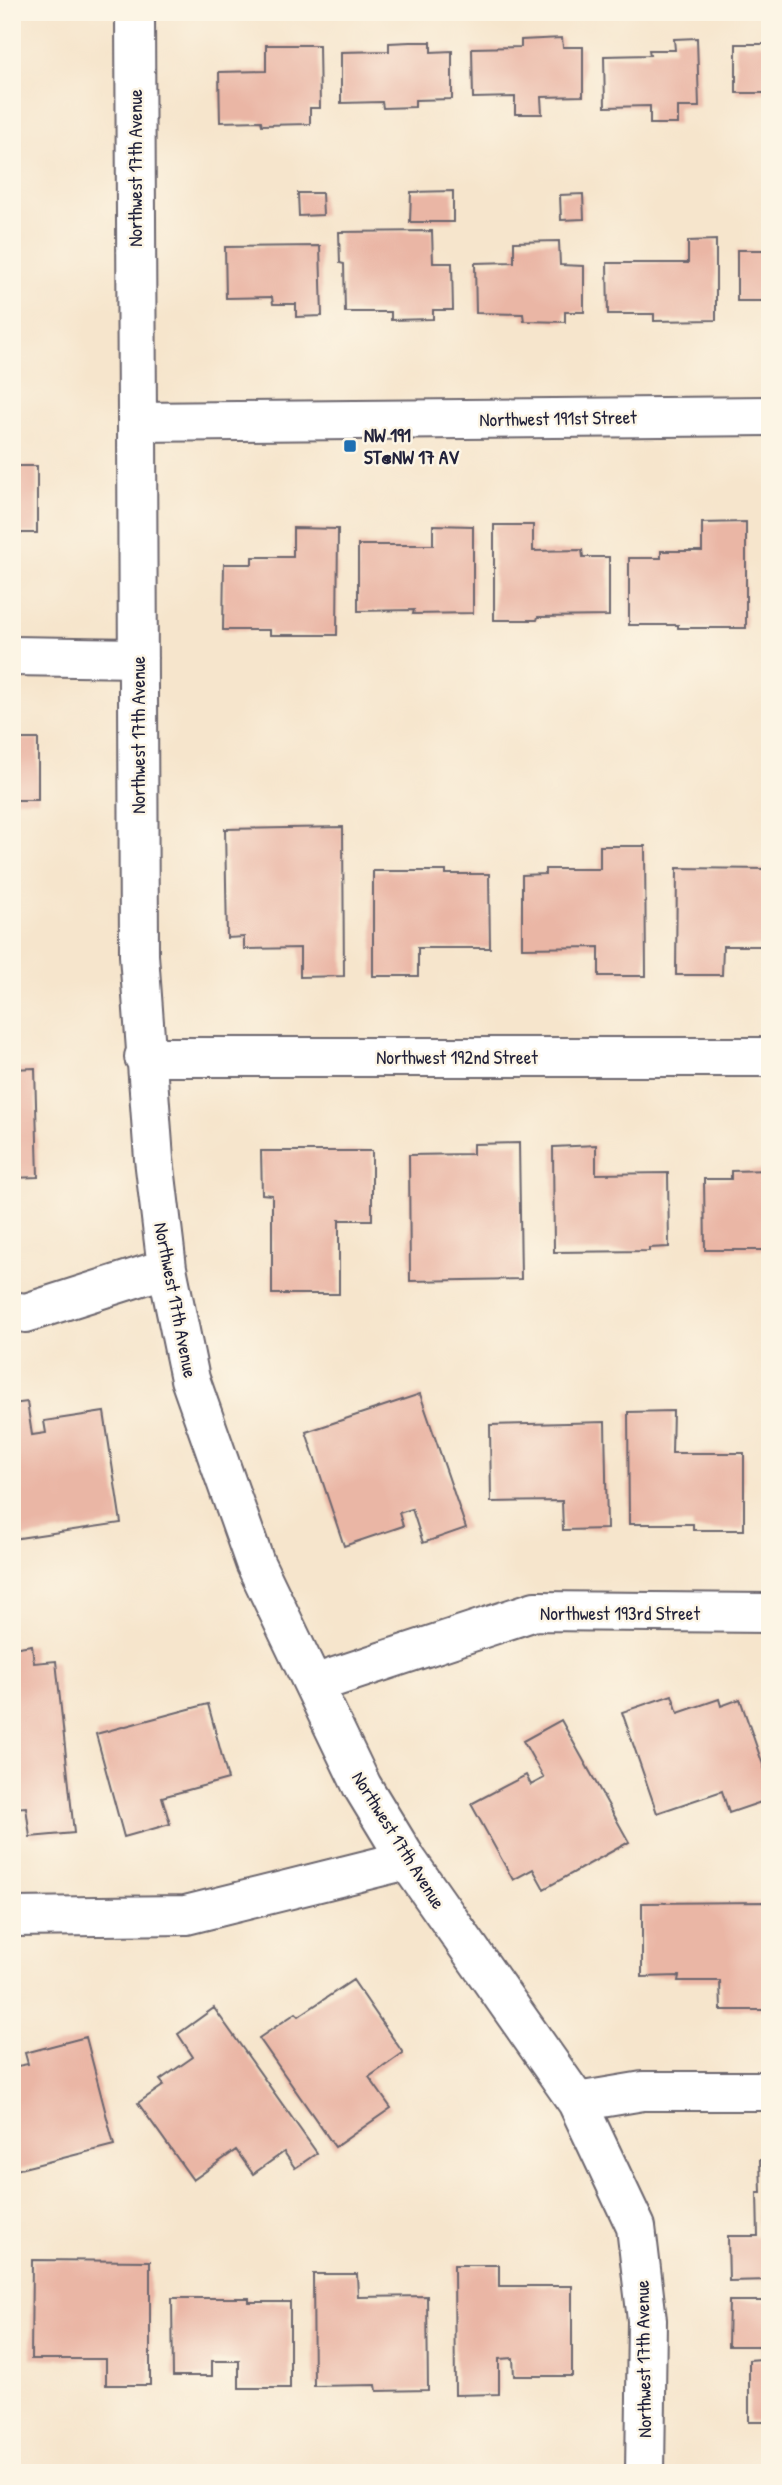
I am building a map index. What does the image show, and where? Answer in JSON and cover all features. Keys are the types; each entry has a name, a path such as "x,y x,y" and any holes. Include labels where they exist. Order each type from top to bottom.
{"street":[{"name":"Northwest 17th Avenue","path":"135,12 139,955 153,1159 167,1268 190,1379 255,1563 362,1786 407,1860 577,2102 636,2227 646,2320 645,2473"},
{"name":"Northwest 191st Street","path":"137,422 770,416"},
{"path":"12,656 138,658"},
{"name":"Northwest 192nd Street","path":"145,1057 770,1057"},
{"path":"12,1311 26,1312 167,1268"},
{"name":"Northwest 193rd Street","path":"314,1684 535,1611 770,1613"},
{"path":"12,1917 186,1915 407,1860"},
{"path":"577,2102 643,2091 770,2091"}],"building":[{"path":"562,38 563,47 583,47 583,96 541,97 542,114 515,114 515,97 473,98 472,48 521,47 521,40"},
{"path":"697,38 699,107 678,107 678,124 650,124 650,106 605,107 604,56 650,55 649,50 675,50 674,39"},
{"path":"431,42 431,52 452,51 452,99 415,100 415,107 383,108 382,102 341,103 341,52 389,51 389,43"},
{"path":"736,44 770,44 770,93 736,93"},
{"path":"266,45 319,45 320,108 310,108 310,124 220,122 219,72 266,71"},
{"path":"12,141 15,141 15,187 12,187"},
{"path":"453,191 453,222 410,222 411,192"},
{"path":"298,193 322,193 323,215 299,216"},
{"path":"583,194 584,219 561,220 560,195"},
{"path":"432,231 433,263 452,263 453,310 433,310 433,319 391,320 391,312 345,312 344,264 340,263 339,232"},
{"path":"716,240 716,320 654,321 654,314 608,314 607,263 688,263 688,241"},
{"path":"559,241 560,265 584,266 584,312 565,312 565,322 524,321 523,314 476,313 475,263 514,262 514,242"},
{"path":"12,245 18,245 18,295 12,295"},
{"path":"320,246 322,316 296,317 296,304 273,304 272,297 226,298 225,247"},
{"path":"737,250 770,250 770,301 737,301"},
{"path":"12,466 37,466 37,533 12,533"},
{"path":"746,522 746,628 629,625 629,558 661,558 661,551 702,551 702,523"},
{"path":"433,525 473,526 473,613 358,611 358,545 433,545"},
{"path":"494,525 533,525 533,551 582,550 583,557 609,557 609,616 494,620"},
{"path":"293,528 338,529 337,635 270,635 270,630 223,630 224,564 252,564 252,557 293,557"},
{"path":"12,739 38,739 38,800 16,800 16,831 12,831"},
{"path":"343,827 344,976 300,977 300,948 244,949 244,937 227,938 225,829"},
{"path":"600,846 645,846 646,976 599,976 599,947 522,948 522,875 545,874 545,869 600,869"},
{"path":"677,868 770,869 770,946 723,946 722,975 676,975"},
{"path":"373,871 489,874 490,948 418,948 418,976 373,976"},
{"path":"35,1068 38,1177 12,1178 12,1069"},
{"path":"519,1143 521,1279 410,1281 409,1155 473,1154 473,1144"},
{"path":"596,1145 596,1174 668,1173 669,1247 649,1248 649,1251 554,1252 553,1147"},
{"path":"261,1151 372,1151 372,1220 339,1220 339,1294 272,1294 272,1195 262,1194"},
{"path":"770,1170 770,1250 705,1250 704,1179 731,1179 731,1171"},
{"path":"420,1394 466,1528 423,1543 412,1509 399,1513 403,1526 344,1546 306,1432"},
{"path":"27,1402 32,1435 46,1433 44,1421 104,1412 121,1523 12,1539 12,1404"},
{"path":"673,1411 672,1453 744,1453 744,1530 693,1530 693,1524 629,1524 628,1412"},
{"path":"605,1422 607,1529 563,1530 562,1501 491,1502 490,1425"},
{"path":"32,1645 34,1663 56,1661 74,1833 30,1837 26,1807 12,1808 12,1648"},
{"path":"672,1695 678,1713 719,1699 721,1706 740,1699 770,1785 770,1799 729,1813 722,1791 657,1813 622,1712"},
{"path":"208,1704 228,1779 162,1797 170,1824 124,1837 96,1734"},
{"path":"561,1720 629,1842 544,1889 533,1869 513,1880 471,1804 526,1775 531,1785 544,1778 523,1741"},
{"path":"765,1902 767,2010 721,2010 720,1981 678,1981 679,1976 642,1977 642,1903"},
{"path":"353,1980 403,2053 369,2077 391,2108 335,2147 259,2038 296,2013 299,2016"},
{"path":"214,2008 317,2153 295,2168 284,2152 253,2174 236,2150 193,2180 138,2103 164,2085 160,2080 193,2057 178,2034"},
{"path":"86,2037 114,2145 12,2171 12,2067 28,2064 25,2053"},
{"path":"760,2160 770,2160 770,2280 729,2281 728,2236 758,2236 757,2193 761,2193"},
{"path":"32,2260 150,2261 150,2385 106,2385 106,2359 31,2359"},
{"path":"454,2265 499,2265 499,2286 572,2286 572,2376 514,2376 513,2358 499,2359 499,2394 455,2395"},
{"path":"313,2274 357,2274 358,2297 427,2296 428,2390 377,2391 376,2385 314,2386"},
{"path":"172,2298 249,2298 249,2302 290,2302 290,2388 239,2388 239,2361 212,2361 212,2376 173,2376"},
{"path":"729,2301 770,2301 770,2422 749,2422 749,2360 762,2359 762,2346 728,2346"}],"place":[{"name":"NW 191 ST@NW 17 AV","path":"350,446"}]}
